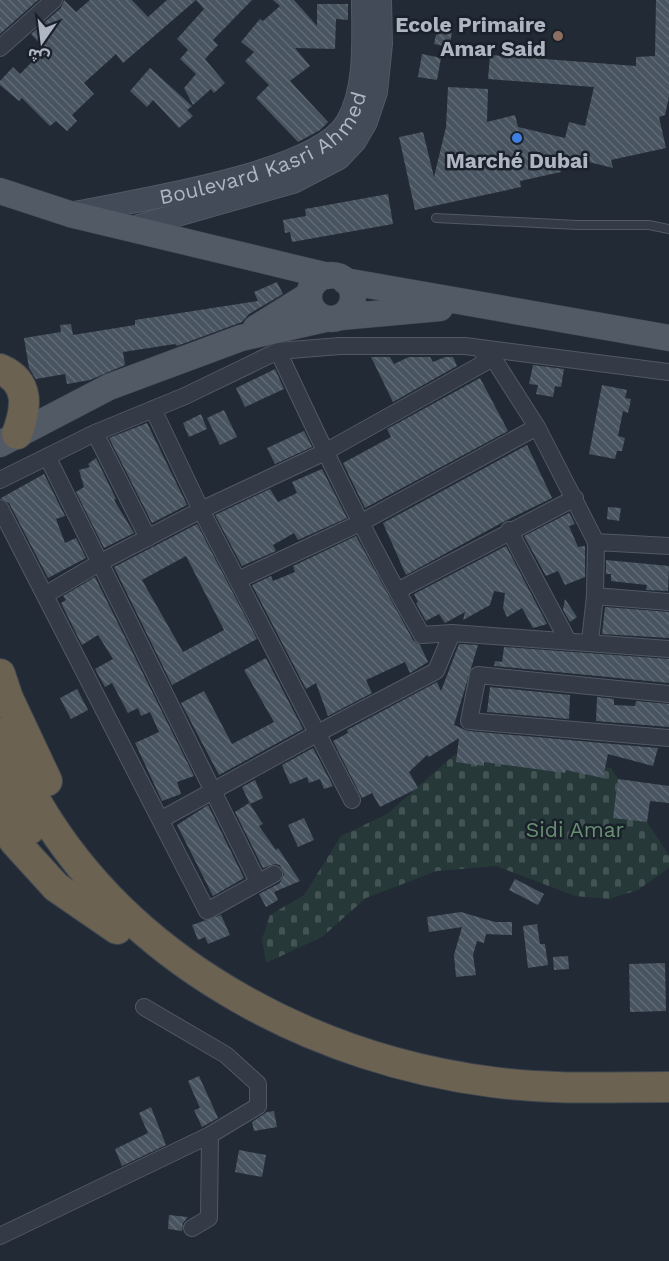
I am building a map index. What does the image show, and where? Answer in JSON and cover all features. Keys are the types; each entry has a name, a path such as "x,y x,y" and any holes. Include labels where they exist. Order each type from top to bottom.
{"highway":[{"path":"0,369 19,382 26,399 24,414 9,439"},
{"path":"0,674 8,698 30,746 129,928"},
{"path":"0,733 49,822 87,870 154,963 241,1019 314,1054 411,1087 479,1099 561,1106 669,1106"},
{"path":"0,781 36,839 129,928"},
{"path":"0,820 15,842 56,887 167,951 220,988 279,1019 336,1044 392,1063 493,1083 554,1087 669,1087"}],"main road":[{"name":"Boulevard Kasri Ahmed","path":"128,229 188,201 315,149 340,132 352,111 360,76 363,0"},
{"name":"Boulevard Kasri Ahmed","path":"70,214 188,201 293,182 339,158 355,141 366,122 376,92 381,44 380,0"},
{"path":"0,191 70,214 128,229 284,264 324,284 352,293 353,300 346,313 333,318 312,308 324,284"},
{"path":"188,201 195,229 205,246"},
{"path":"241,338 324,284 486,305 669,338"},
{"path":"9,439 109,387 241,338 333,318 486,305"}],"street":[{"path":"0,48 54,0"},
{"path":"0,480 95,433 153,409 278,351 340,346 465,346 669,372"},
{"path":"465,346 493,358 537,427 596,542 595,596 590,641"},
{"path":"278,351 325,452 397,591 423,635 452,633 567,639 669,649"},
{"path":"45,595 99,563 201,510 325,452 493,358"},
{"path":"153,409 201,510 352,800"},
{"path":"238,580 362,522 537,427"},
{"path":"95,433 148,538"},
{"path":"48,458 258,882"},
{"path":"397,591 509,530 575,498"},
{"path":"0,508 162,819 207,911 273,873"},
{"path":"509,530 567,639"},
{"path":"596,542 669,546"},
{"path":"595,596 669,602"},
{"path":"162,819 436,671 452,633"},
{"path":"669,694 478,675 469,721 669,738"},
{"path":"0,1236 210,1135 258,1106 258,1084 226,1055 144,1007"},
{"path":"192,1228 209,1218 210,1135"}],"lane":[{"path":"436,218 577,225 649,225 669,229"}],"green space":[{"name":"Sidi Amar","path":"454,755 611,768 669,855 669,868 638,890 609,899 575,896 496,866 437,871 366,898 322,937 266,963 262,939 270,915 304,895 341,836 387,814"}],"building":[{"path":"0,0 38,0 0,34"},
{"path":"64,0 76,12 90,0 132,0 148,17 167,0 196,0 123,63 116,54 84,83 94,94 72,115 77,121 67,131 56,121 50,126 22,98 19,101 0,85 0,81 13,67 20,74 45,49 31,34 61,8"},
{"path":"196,0 252,0 213,40 218,45 205,59 225,83 214,93 211,89 193,105 184,88 196,74 180,59 188,50 177,39 204,9"},
{"path":"273,0 294,0 317,26 317,4 348,4 348,20 336,19 335,49 295,48 310,66 290,81 328,122 320,130 298,142 256,98 269,85 245,61 254,52 241,42 260,19 263,21 280,6"},
{"path":"656,0 669,0 669,97 665,115 659,117 666,148 611,160 613,168 557,154 561,172 520,181 521,187 415,210 399,137 423,132 434,177 446,127 448,87 488,89 487,122 515,115 518,127 565,138 569,122 585,126 594,87 488,79 490,55 636,66 636,57 655,56"},
{"path":"437,30 452,33 449,47 434,44"},
{"path":"422,54 441,58 437,80 418,77"},
{"path":"150,68 192,106 187,110 193,116 179,128 153,100 147,107 130,91"},
{"path":"388,194 393,224 292,242 290,232 285,233 283,220 306,216 305,209"},
{"path":"277,282 283,294 249,314 242,322 177,346 175,344 123,352 125,365 90,380 67,384 65,374 36,379 29,368 24,338 61,332 60,325 71,324 73,335 135,325 135,320 258,301 254,292"},
{"path":"371,357 390,357 394,364 409,357 430,357 433,362 445,357 453,357 457,366 393,402"},
{"path":"533,365 564,369 561,387 555,386 553,397 536,394 538,385 529,384"},
{"path":"275,369 284,389 245,407 236,388"},
{"path":"480,378 508,431 365,508 343,463 391,437 387,429"},
{"path":"602,385 627,390 625,398 631,399 628,413 623,411 618,436 625,438 622,451 617,451 615,459 589,454"},
{"path":"224,410 237,437 220,445 207,418"},
{"path":"201,414 207,429 189,437 183,423"},
{"path":"147,423 187,505 152,523 109,438"},
{"path":"304,431 312,447 275,464 267,448"},
{"path":"527,445 552,498 406,575 383,523"},
{"path":"96,458 116,499 114,500 134,533 104,548 76,492 84,487 79,470 90,467 88,464"},
{"path":"322,469 347,518 298,540 294,533 273,545 276,551 242,566 215,515 270,489 278,502 297,493 292,482"},
{"path":"44,474 65,516 56,519 65,543 76,538 86,558 48,578 9,503 1,498"},
{"path":"608,507 621,508 619,521 607,519"},
{"path":"569,513 575,524 569,526 578,547 585,546 585,577 565,585 558,571 546,576 524,536"},
{"path":"197,524 257,639 172,685 114,567","holes":["186,556 224,630 183,652 142,580"]},
{"path":"356,536 413,640 420,645 428,662 410,673 405,662 366,680 372,693 328,716 316,683 306,689 252,585 271,576 273,581 295,572 293,566"},
{"path":"506,546 547,624 533,628 522,608 507,617 503,608 505,593 494,591 490,605 463,620 465,612 445,623 439,614 426,621 416,603 418,602 414,594"},
{"path":"606,560 669,566 668,591 646,590 647,585 611,581 611,574 606,574"},
{"path":"95,577 194,776 177,782 181,794 162,801 135,743 159,732 150,712 141,716 138,708 128,713 112,683 105,687 95,669 113,659 98,635 82,645 61,603 66,600 63,596"},
{"path":"565,599 577,617 570,622 563,610"},
{"path":"605,607 669,612 669,638 602,634"},
{"path":"459,644 478,645 454,725 468,731 658,748 653,766 608,754 603,778 566,770 565,773 484,762 484,766 456,762 459,738 429,757 427,755 409,772 418,788 380,807 372,793 362,798 333,741 348,733 347,730 437,682 441,691"},
{"path":"504,647 669,659 669,683 494,666 495,661 502,662"},
{"path":"266,658 303,729 219,775 181,703 204,691 232,744 274,722 244,670"},
{"path":"490,687 570,695 569,719 487,712"},
{"path":"77,689 88,710 71,719 60,698"},
{"path":"597,697 614,699 614,705 635,706 636,701 669,704 669,727 596,721"},
{"path":"313,748 333,786 324,789 320,779 309,783 307,777 290,784 282,765"},
{"path":"618,779 669,786 669,803 650,801 647,822 613,818"},
{"path":"255,780 263,798 250,804 242,787"},
{"path":"249,803 263,824 259,826 276,850 278,848 300,881 274,892 278,900 266,907 259,894 280,883 284,874 280,865 275,864 263,868 235,812"},
{"path":"208,805 244,878 213,896 177,825"},
{"path":"304,818 314,840 298,847 288,825"},
{"path":"515,879 544,894 538,905 509,890"},
{"path":"461,912 495,922 512,922 512,935 486,934 484,943 477,941 473,955 476,975 456,977 454,955 462,927 429,932 427,917"},
{"path":"221,915 230,935 208,944 205,937 198,940 192,925"},
{"path":"537,924 540,944 545,944 548,965 528,968 523,926"},
{"path":"568,956 569,969 554,970 553,957"},
{"path":"665,963 666,1011 630,1012 629,964"},
{"path":"199,1076 218,1118 202,1127 194,1110 200,1108 188,1081"},
{"path":"151,1107 166,1145 122,1166 115,1149 148,1133 139,1113"},
{"path":"274,1111 277,1127 254,1131 252,1122 267,1112"},
{"path":"239,1150 266,1155 262,1177 235,1172"},
{"path":"169,1215 188,1217 183,1223 182,1231 168,1229"}],"place":[{"name":"Ecole Primaire Amar Said","path":"558,36"},
{"name":"Marché Dubai","path":"517,138"}]}
